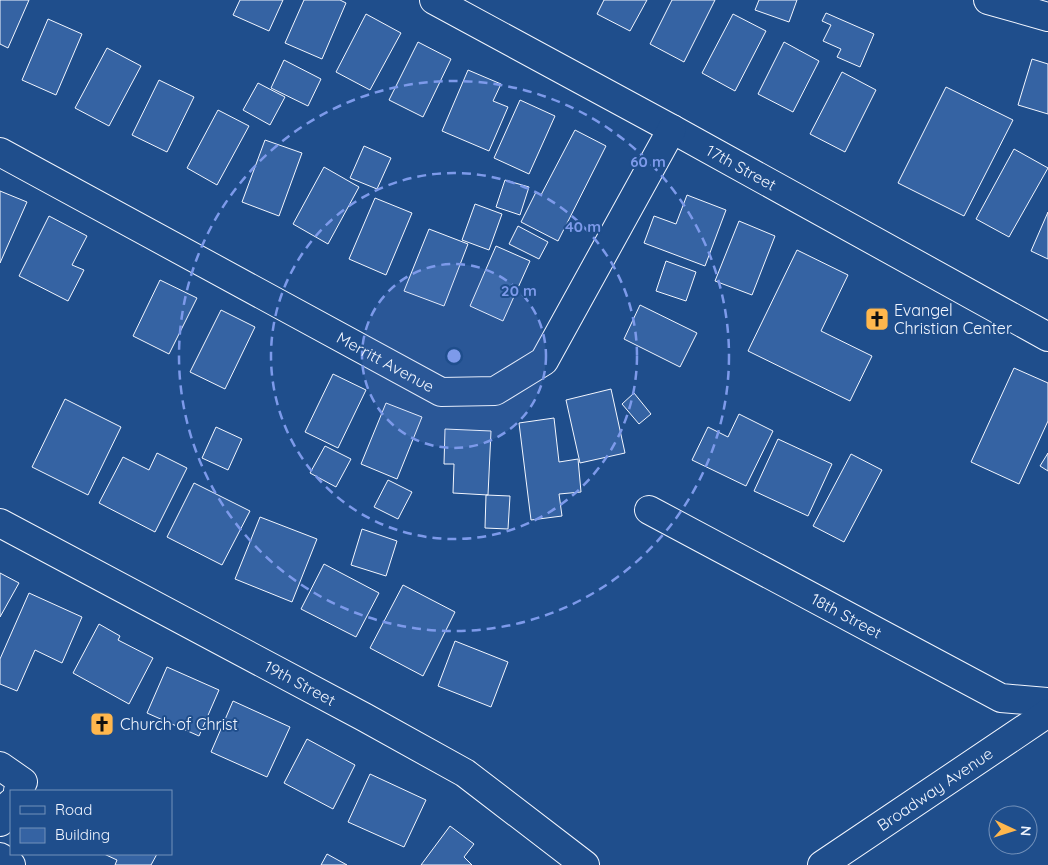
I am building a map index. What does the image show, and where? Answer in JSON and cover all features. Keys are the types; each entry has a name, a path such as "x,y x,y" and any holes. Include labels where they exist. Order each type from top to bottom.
{"street":[{"name":"17th Street","path":"434,0 1048,337"},
{"path":"988,0 1048,17"},
{"name":"Merritt Avenue","path":"0,152 441,392 495,392 544,361 672,129"},
{"name":"18th Street","path":"650,510 1002,698 1048,702"},
{"name":"19th Street","path":"0,523 355,712 464,774 585,865"},
{"name":"Broadway Avenue","path":"822,865 1048,713"},
{"path":"0,766 24,782 19,790"},
{"path":"0,822 10,805"},
{"path":"0,857 11,865"}],"building":[{"path":"0,0 29,0 8,48 0,44"},
{"path":"240,0 283,0 269,31 233,15"},
{"path":"304,0 340,0 346,3 322,59 285,43"},
{"path":"604,0 647,0 630,31 597,14"},
{"path":"672,0 715,0 684,62 650,44"},
{"path":"759,0 797,0 789,22 755,10"},
{"path":"826,13 874,34 860,67 837,57 841,49 823,41 831,25 822,21"},
{"path":"366,14 401,33 370,90 336,72"},
{"path":"733,14 766,31 735,91 702,73"},
{"path":"48,19 82,34 56,95 22,80"},
{"path":"418,42 451,59 423,117 389,100"},
{"path":"784,42 819,61 793,112 758,94"},
{"path":"107,48 141,66 109,126 75,108"},
{"path":"1032,59 1048,64 1048,114 1018,105"},
{"path":"284,60 321,79 308,106 271,88"},
{"path":"468,70 501,84 493,101 508,107 489,151 442,131"},
{"path":"842,72 876,90 845,152 810,134"},
{"path":"159,80 194,97 167,152 132,135"},
{"path":"258,83 285,97 270,125 243,110"},
{"path":"946,87 1013,120 964,216 898,183"},
{"path":"520,100 555,116 529,174 494,158"},
{"path":"218,110 249,126 217,185 187,168"},
{"path":"575,130 606,146 558,241 521,222 536,192 541,195"},
{"path":"265,140 302,153 279,216 242,202"},
{"path":"364,146 391,158 377,189 350,178"},
{"path":"1014,149 1048,168 1009,237 976,219"},
{"path":"324,167 359,187 328,244 293,224"},
{"path":"505,180 529,187 520,215 496,207"},
{"path":"0,191 27,202 0,263"},
{"path":"687,195 726,210 705,266 644,243 654,216 676,224"},
{"path":"375,198 412,213 386,275 349,259"},
{"path":"475,204 502,214 489,250 462,240"},
{"path":"1048,212 1048,259 1031,251"},
{"path":"49,216 87,236 72,265 84,270 68,301 19,276"},
{"path":"739,221 775,236 752,295 715,281"},
{"path":"518,226 548,242 539,259 509,244"},
{"path":"429,229 468,244 444,306 404,291"},
{"path":"496,246 530,261 503,321 470,306"},
{"path":"797,250 848,275 821,331 872,356 850,401 748,351"},
{"path":"666,261 696,272 686,301 656,291"},
{"path":"160,280 197,298 169,354 133,336"},
{"path":"640,305 697,333 680,367 624,339"},
{"path":"221,310 255,327 225,389 190,372"},
{"path":"1014,368 1048,383 1048,421 1019,484 971,462"},
{"path":"333,374 366,390 338,448 305,432"},
{"path":"611,389 625,453 580,463 566,400"},
{"path":"634,393 651,414 639,424 622,404"},
{"path":"65,399 121,427 88,495 32,467"},
{"path":"386,403 422,417 397,479 361,464"},
{"path":"739,414 773,431 746,486 692,460 708,427 728,437"},
{"path":"554,418 559,462 578,459 581,492 559,494 562,516 531,520 519,423"},
{"path":"216,427 242,439 228,470 202,458"},
{"path":"445,429 491,431 488,495 453,493 454,464 444,464"},
{"path":"778,439 832,464 808,516 754,491"},
{"path":"325,446 351,459 336,487 310,473"},
{"path":"157,453 187,468 155,532 99,503 123,457 149,470"},
{"path":"1048,453 1048,471 1040,466"},
{"path":"851,454 882,470 844,542 813,526"},
{"path":"388,480 412,492 398,519 374,507"},
{"path":"194,483 250,511 222,565 167,537"},
{"path":"486,495 510,496 508,529 485,528"},
{"path":"260,517 317,539 292,602 235,579"},
{"path":"362,529 397,541 386,576 351,565"},
{"path":"324,564 379,593 356,637 301,609"},
{"path":"0,573 19,583 0,617"},
{"path":"403,585 455,612 423,676 370,648"},
{"path":"29,593 82,617 62,663 35,650 17,691 0,684 0,659"},
{"path":"99,624 120,636 118,640 153,658 129,704 73,673"},
{"path":"455,641 508,662 491,707 438,686"},
{"path":"167,667 219,690 199,736 147,713"},
{"path":"233,701 290,727 267,777 211,752"},
{"path":"307,739 355,765 333,809 284,783"},
{"path":"370,774 426,800 404,847 348,822"},
{"path":"450,826 474,844 464,857 472,865 421,865"},
{"path":"327,854 347,865 321,865"},
{"path":"106,855 156,855 151,865 115,865 117,860"}],"place":[{"name":"Evangel Christian Center","path":"877,319"},
{"name":"Church of Christ","path":"102,724"}]}
